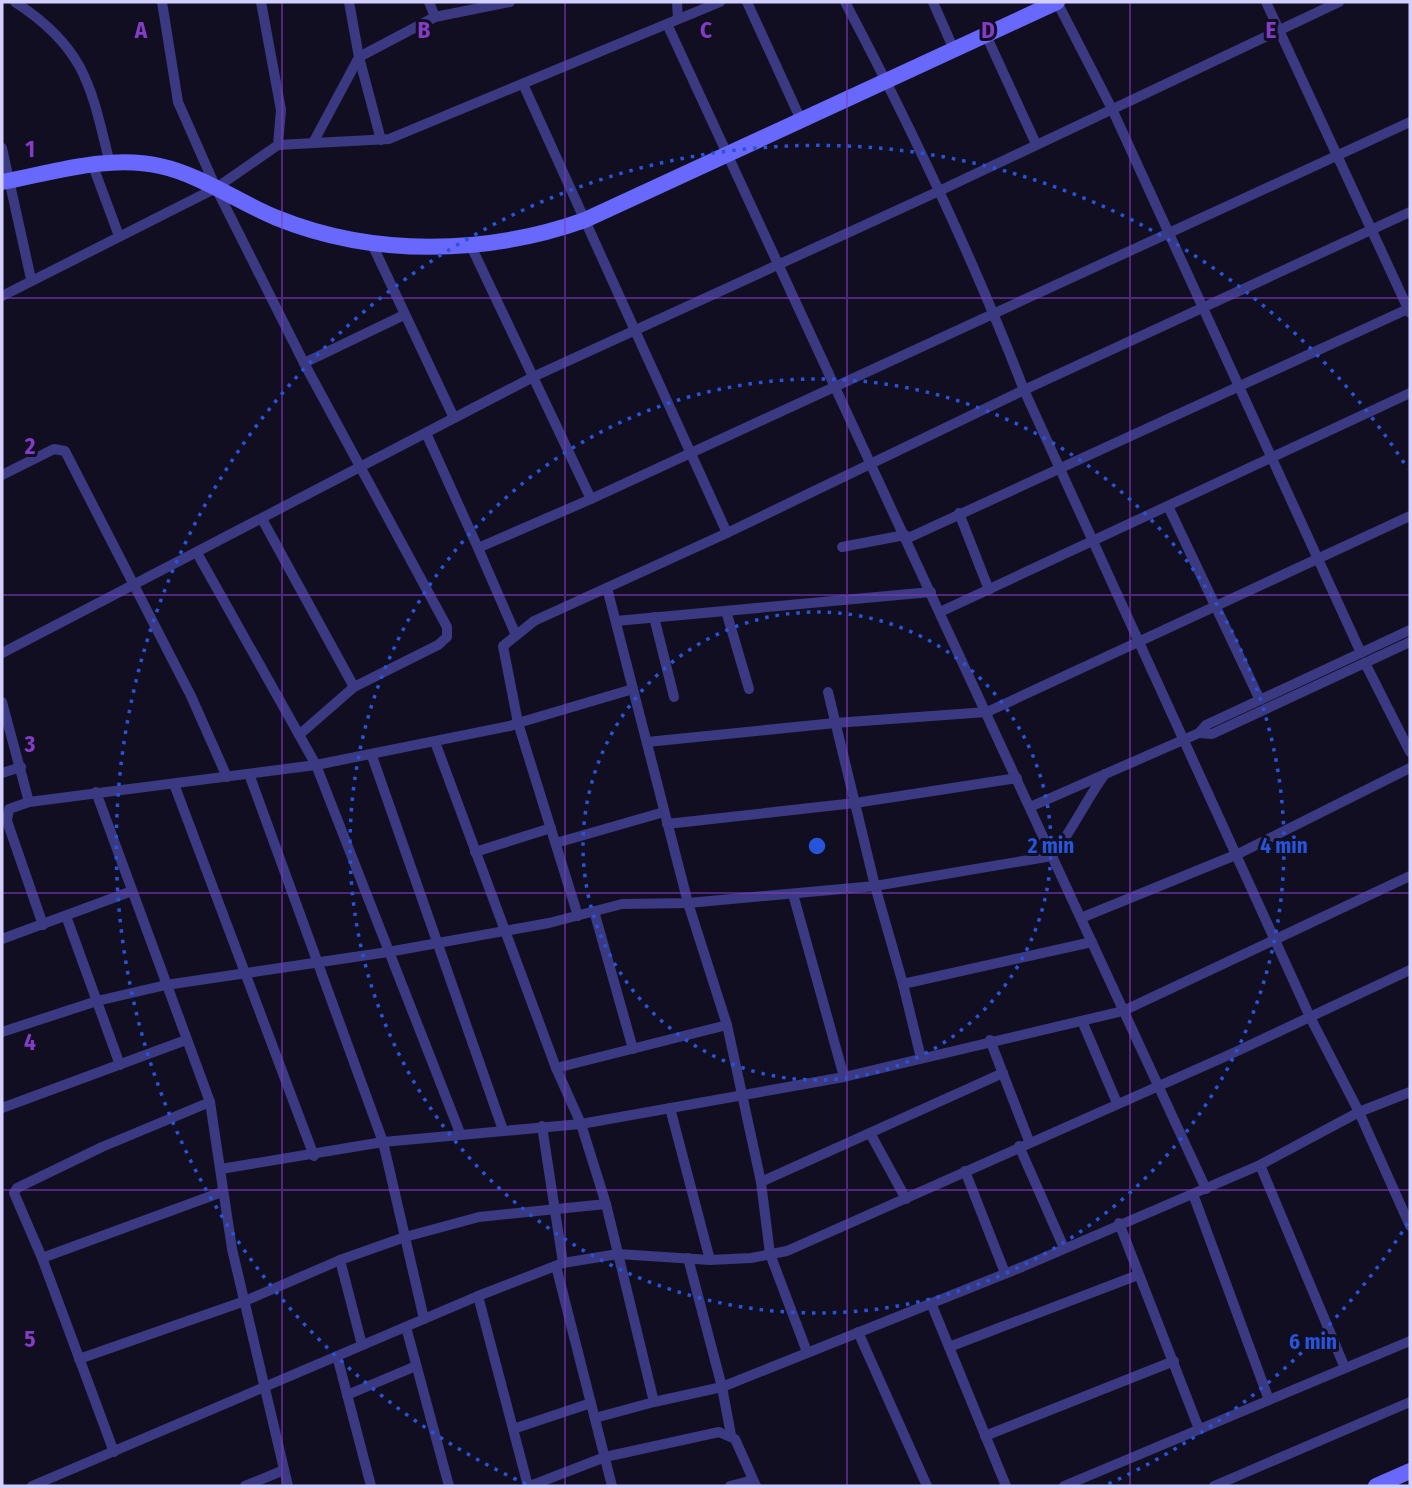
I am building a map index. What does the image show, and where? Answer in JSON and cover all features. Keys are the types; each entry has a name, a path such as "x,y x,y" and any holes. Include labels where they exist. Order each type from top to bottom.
{"street":[{"path":"15,2 51,27 79,65 93,94 110,164"},
{"path":"162,2 178,102 216,188 359,468 447,627 447,637 438,645 354,687 299,735"},
{"path":"261,2 282,110 278,145"},
{"path":"349,2 359,57 381,140"},
{"path":"429,2 435,17"},
{"path":"314,141 359,57 435,17 510,2"},
{"path":"677,2 673,22 728,154 1206,1189"},
{"path":"2,296 31,279 216,188 278,145 314,141 381,140 405,134 720,2"},
{"path":"747,2 801,120"},
{"path":"845,2 887,81 995,313 1024,390 1095,540 1310,1017 1359,1112 1410,1226"},
{"path":"933,2 954,50"},
{"path":"5,182 110,164 159,165 216,188 294,225 371,242 433,247 537,234 584,220 1057,2 1112,109 1363,658 1410,752"},
{"path":"842,547 906,537 1410,310 1266,2"},
{"path":"2,653 136,586 535,376 937,192 1339,2"},
{"path":"986,35 1036,144"},
{"path":"523,84 727,533"},
{"path":"478,548 591,499 1410,122"},
{"path":"2,148 5,182 31,279"},
{"path":"93,166 119,236"},
{"path":"578,916 518,723 502,654 503,646 515,633 534,621 727,533 1024,390 1410,212"},
{"path":"371,242 454,418"},
{"path":"470,244 535,376 591,499"},
{"path":"304,363 404,315"},
{"path":"940,612 1410,393"},
{"path":"426,433 515,633"},
{"path":"2,475 54,449 65,451 191,696 227,776"},
{"path":"1168,506 1260,700"},
{"path":"959,513 989,590"},
{"path":"646,742 835,723 986,712 1410,516"},
{"path":"262,519 354,687"},
{"path":"197,553 316,765 460,1133"},
{"path":"607,588 688,903 727,1025 761,1182 770,1254 807,1352"},
{"path":"616,621 931,592"},
{"path":"726,611 748,689"},
{"path":"654,618 674,698"},
{"path":"1199,733 1212,734 1363,658 1410,630"},
{"path":"1030,807 1185,740 1199,733 1206,725 1260,700 1410,642"},
{"path":"43,925 6,815 9,809 29,802 96,792 249,774 372,755 518,723 633,689"},
{"path":"828,692 875,886 921,1058"},
{"path":"2,707 29,802"},
{"path":"435,742 556,1068 581,1124 606,1204 654,1402"},
{"path":"372,755 503,1129"},
{"path":"2,772 21,767"},
{"path":"1081,918 1238,854 1410,768"},
{"path":"249,774 383,1142 424,1319"},
{"path":"2,1032 97,1001 166,985 388,952 578,916 622,904 688,903 875,886 1052,856 1068,836 1085,802 1105,774"},
{"path":"667,824 855,803 1017,778"},
{"path":"174,784 314,1156"},
{"path":"96,792 210,1102 222,1192 263,1389 288,1486"},
{"path":"555,843 664,812"},
{"path":"475,852 551,828"},
{"path":"221,1169 314,1156 383,1142 581,1124 744,1096 844,1077 990,1040 1123,1011 1275,938 1409,879"},
{"path":"2,939 132,891"},
{"path":"793,894 844,1077"},
{"path":"594,911 633,1049"},
{"path":"66,916 120,1065"},
{"path":"903,984 1092,942"},
{"path":"32,1486 478,1296 559,1265 618,1254 710,1260 770,1254 834,1233 1023,1143 1158,1085 1410,970"},
{"path":"1082,1021 1117,1103"},
{"path":"556,1068 727,1025"},
{"path":"2,1108 186,1040"},
{"path":"990,1040 1003,1073 1023,1143 1064,1248"},
{"path":"761,1182 1003,1073"},
{"path":"595,1418 722,1387 1206,1189 1260,1165 1359,1112 1410,1092"},
{"path":"114,1452 42,1258 15,1200 17,1188 102,1147 210,1102"},
{"path":"670,1108 710,1260"},
{"path":"542,1126 555,1210 559,1265 612,1486"},
{"path":"870,1133 906,1199"},
{"path":"1260,1165 1345,1368"},
{"path":"965,1171 1005,1273"},
{"path":"42,1258 222,1192"},
{"path":"1192,1195 1269,1400"},
{"path":"79,1359 245,1300 340,1260 405,1237 479,1217 606,1204"},
{"path":"1119,1223 1199,1429"},
{"path":"688,1258 722,1387 731,1435 754,1483 730,1486"},
{"path":"340,1260 362,1345"},
{"path":"949,1347 1138,1275"},
{"path":"478,1296 529,1486 605,1457 719,1432 731,1435"},
{"path":"931,1303 1006,1486"},
{"path":"406,1327 449,1486"},
{"path":"858,1332 927,1486"},
{"path":"1064,1486 1410,1341"},
{"path":"337,1356 371,1486"},
{"path":"985,1436 1174,1361"},
{"path":"347,1395 416,1366"},
{"path":"1214,1486 1410,1402"},
{"path":"513,1429 591,1404"},
{"path":"244,1486 284,1470"},
{"path":"1377,1486 1410,1471"}]}
